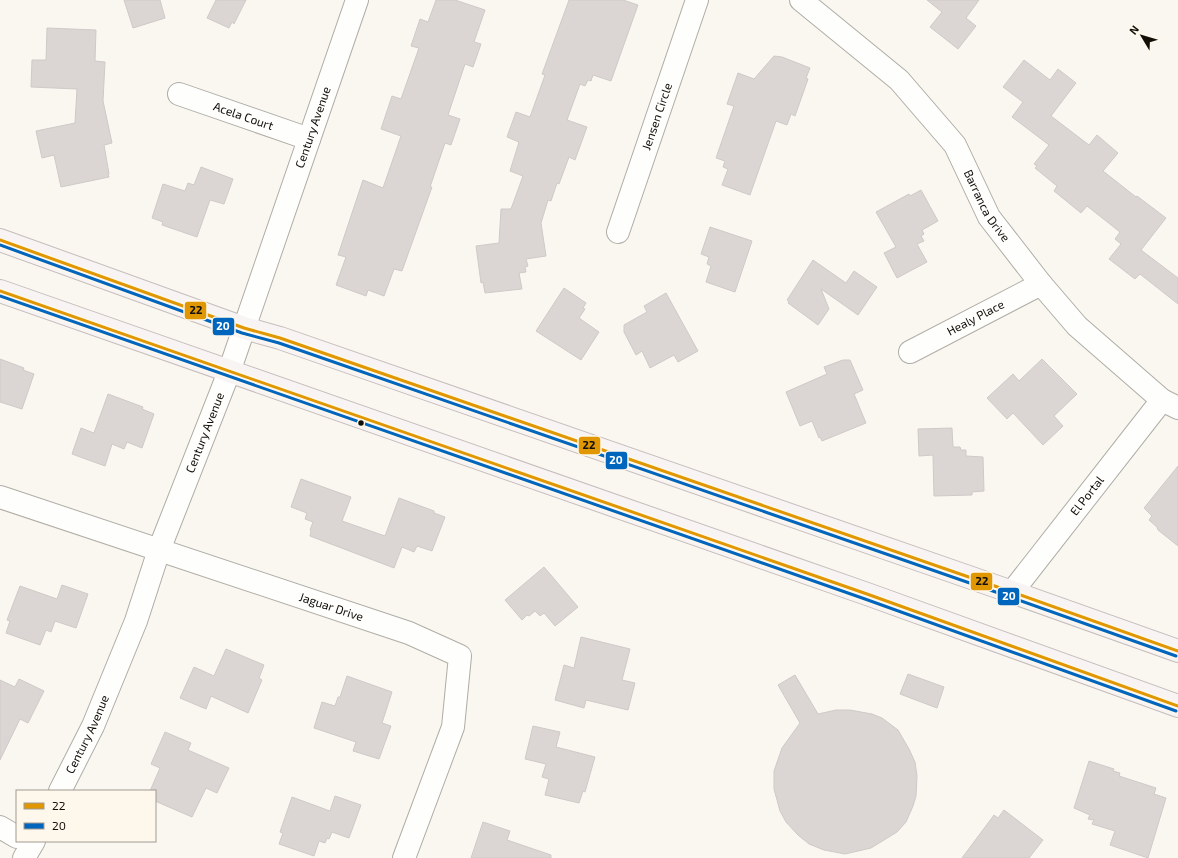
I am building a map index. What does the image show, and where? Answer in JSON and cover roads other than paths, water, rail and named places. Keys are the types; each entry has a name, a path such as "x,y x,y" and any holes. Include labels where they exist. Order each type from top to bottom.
{"main road":[{"path":"0,240 244,328 310,349 1178,651"},
{"path":"0,291 874,597 1178,706"}],"street":[{"name":"Century Avenue","path":"61,790 94,726 136,621 159,550 229,372 356,0"},
{"name":"Jensen Circle","path":"618,232 697,0"},
{"name":"Barranca Drive","path":"801,0 899,80 955,145 989,217 1040,284 1077,326 1170,404"},
{"name":"Acela Court","path":"179,94 309,139"},
{"name":"Healy Place","path":"910,352 1040,284"},
{"name":"El Portal","path":"1012,592 1170,404"},
{"name":"Jaguar Drive","path":"0,497 409,633 460,656 453,727 404,858"},
{"path":"0,827 16,838"}]}
